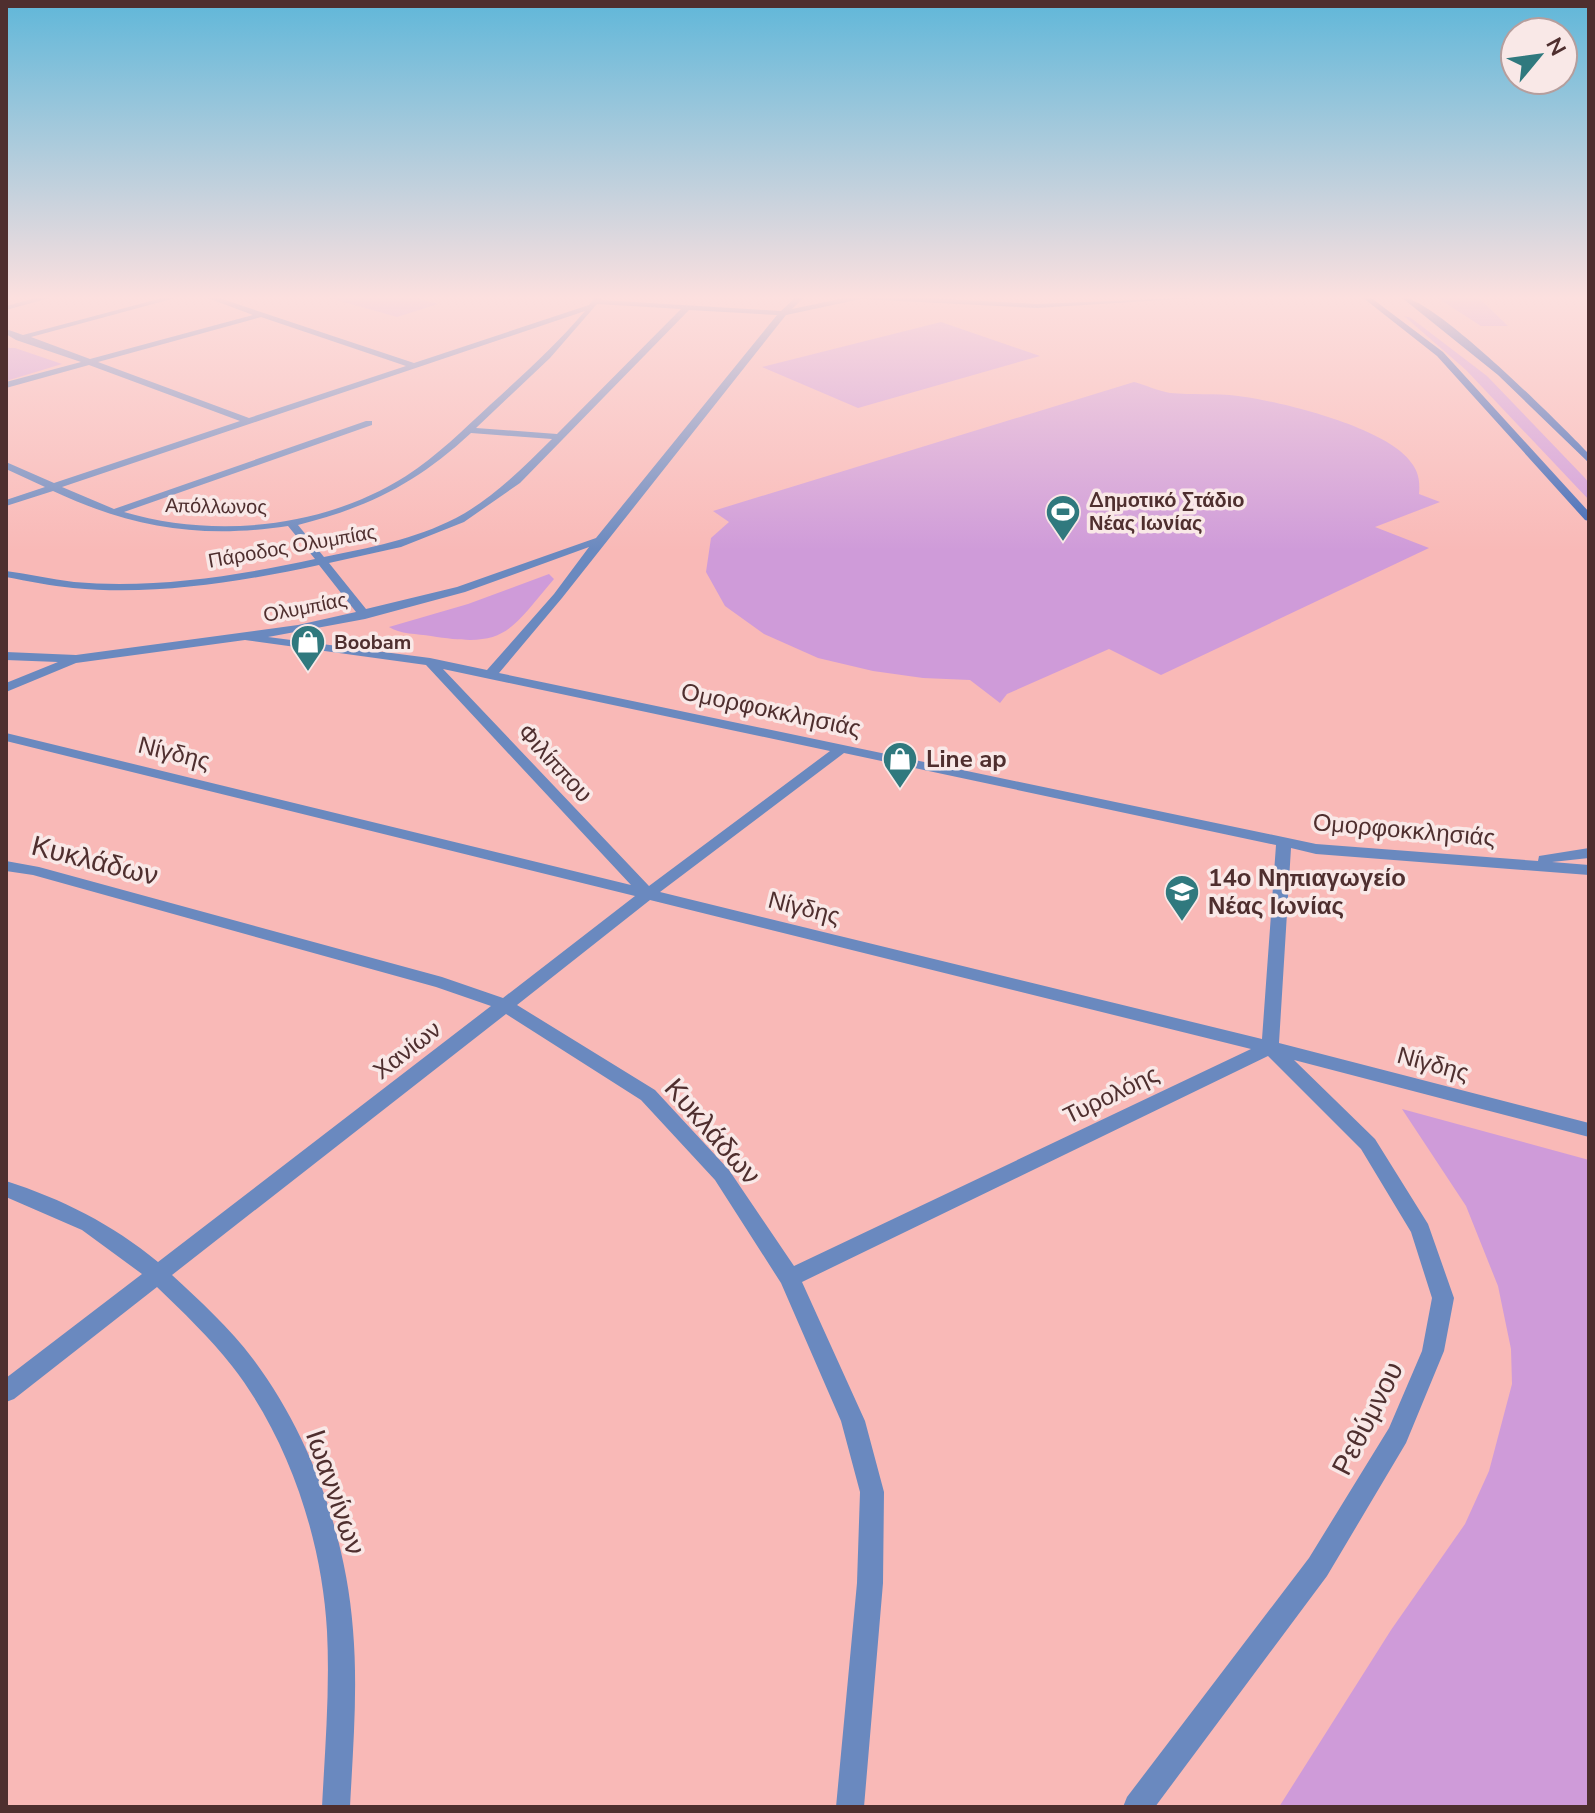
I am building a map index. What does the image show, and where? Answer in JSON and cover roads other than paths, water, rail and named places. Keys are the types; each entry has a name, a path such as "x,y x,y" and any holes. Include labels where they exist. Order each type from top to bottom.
{"main road":[{"path":"1465,382 1589,518"},
{"path":"1514,382 1589,460"}],"street":[{"path":"140,382 248,421"},
{"path":"6,503 368,382"},
{"name":"Απόλλωνος","path":"6,465 114,513 162,525 241,529 292,524 363,501 398,485 469,430 517,382"},
{"name":"Πάροδος Ολυμπίας","path":"6,574 74,585 149,586 266,573 397,545 460,520 516,481 612,382"},
{"path":"490,675 558,596 728,382"},
{"path":"114,513 369,423"},
{"path":"469,430 557,437"},
{"path":"292,524 365,615"},
{"name":"Ολυμπίας","path":"6,656 76,659 250,638 365,615 461,590 600,540"},
{"name":"Ομορφοκκλησιάς","path":"250,638 430,662 1316,849 1589,870"},
{"path":"6,688 76,659"},
{"name":"Φιλίππου","path":"430,662 648,894"},
{"name":"Νίγδης","path":"6,737 1270,1047 1589,1130"},
{"name":"Χανίων","path":"6,1392 648,894 841,749"},
{"path":"1270,1047 1284,843"},
{"name":"Ομορφοκκλησιάς","path":"1519,863 1589,853"},
{"name":"Κυκλάδων","path":"6,866 49,874 427,979 505,1005 648,1095 722,1175 790,1278 853,1421 872,1492 870,1583 850,1807"},
{"name":"Τυρολόης","path":"790,1278 1270,1047"},
{"name":"Ρεθύμνου","path":"1137,1807 1318,1567 1398,1435 1433,1351 1443,1298 1421,1230 1368,1144 1270,1047"},
{"name":"Ιωαννίνων","path":"6,1189 36,1198 104,1230 160,1273 245,1365 280,1420 307,1484 332,1573 341,1659 336,1807"}],"place":[{"name":"Δημοτικό Στάδιο Νέας Ιωνίας","path":"1063,543"},
{"name":"Boobam","path":"308,673"},
{"name":"Line ap","path":"900,790"},
{"name":"14ο Νηπιαγωγείο Νέας Ιωνίας","path":"1182,923"}]}
